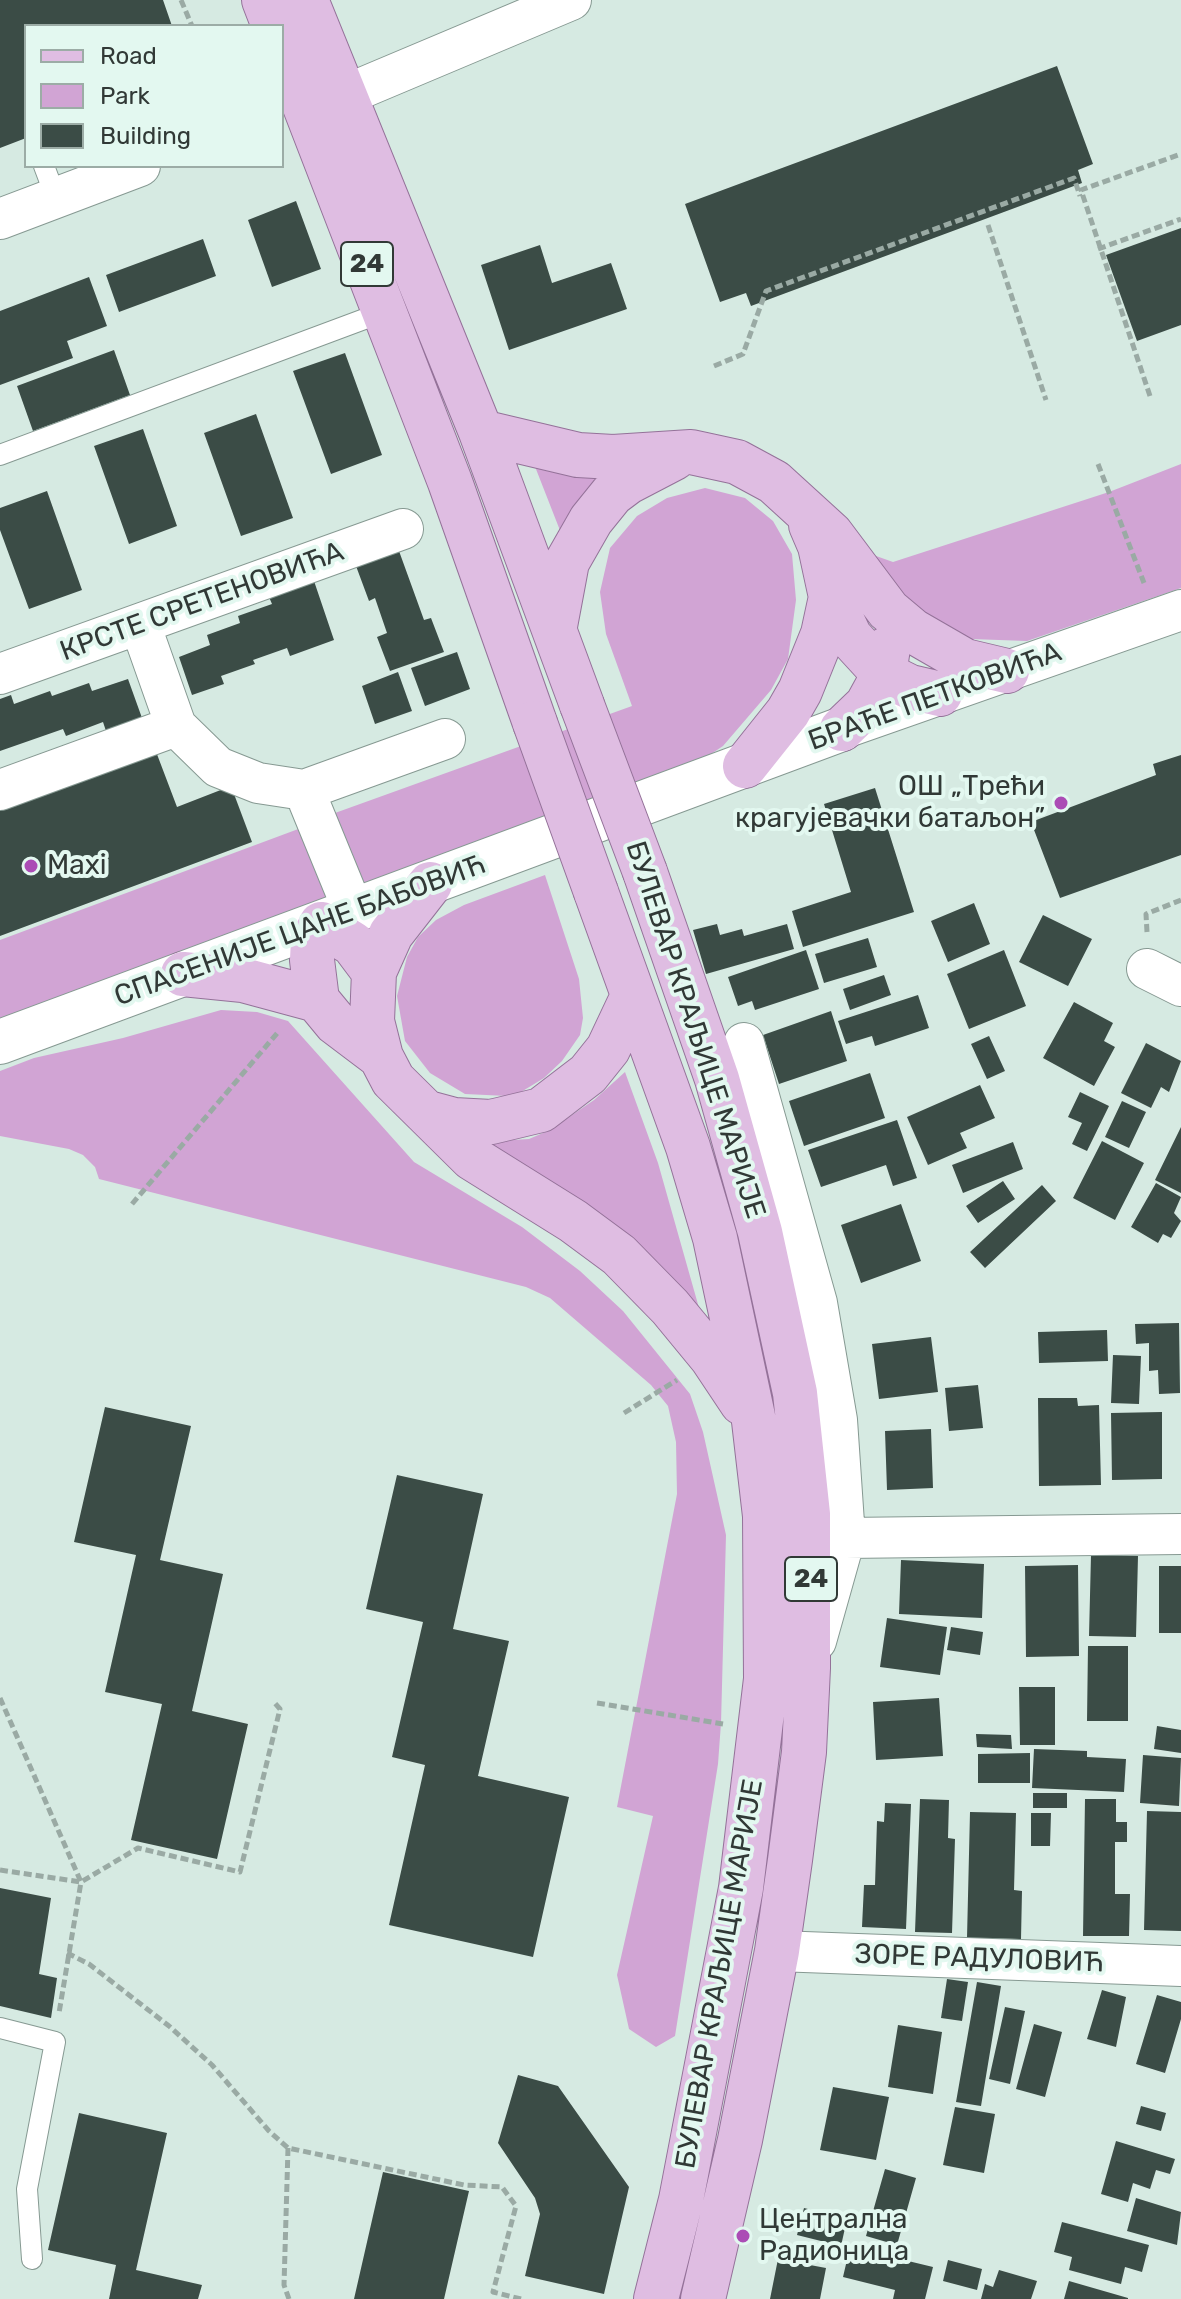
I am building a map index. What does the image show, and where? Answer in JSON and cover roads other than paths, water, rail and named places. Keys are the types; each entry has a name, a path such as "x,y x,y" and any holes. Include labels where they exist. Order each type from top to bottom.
{"main road":[{"path":"264,0 273,24"},
{"name":"БУЛЕВАР КРАЉИЦЕ МАРИЈЕ","path":"306,0 310,103 688,1147 715,1238 754,1421 765,1516 766,1679 761,1730 725,1979 681,2200 656,2299"},
{"name":"БУЛЕВАР КРАЉИЦЕ МАРИЈЕ","path":"284,51 481,432 645,872 739,1149 781,1320 804,1459 811,1585 804,1752 777,1951 740,2140 703,2299"},
{"path":"481,432 578,455 613,457 691,452 714,455 757,471 805,512 820,546 849,589 888,610 933,646 981,667 1007,671"},
{"path":"555,626 567,562 591,520 612,494 628,482 691,452"},
{"path":"849,589 850,637 884,674 910,687 940,694"},
{"path":"745,766 788,712 823,634 849,589"},
{"path":"842,729 867,705 884,674"},
{"path":"430,884 391,934 374,972 372,1021 381,1057 393,1080 472,1158 573,1221 619,1255 692,1334 754,1421"},
{"path":"302,1011 313,939 337,918 374,972"},
{"path":"183,974 243,980 302,1011 336,1023 381,1057"},
{"path":"428,1113 454,1120 491,1122 541,1110 588,1074 608,1049 633,996"}],"street":[{"path":"310,103 571,0"},
{"path":"0,219 50,182 129,168"},
{"name":"КРСТЕ СРЕТЕНОВИЋА","path":"0,674 403,529"},
{"name":"БРАЋЕ ПЕТКОВИЋА","path":"600,819 842,729 1169,614"},
{"path":"140,624 176,726 218,767 258,783 304,790 445,739"},
{"path":"0,790 176,726"},
{"path":"304,790 337,918"},
{"name":"СПАСЕНИЈЕ ЦАНЕ БАБОВИЋ","path":"0,1042 600,819"},
{"path":"744,1043 817,1303 837,1420 845,1538 808,1668"},
{"path":"845,1538 1181,1534"},
{"name":"ЗОРЕ РАДУЛОВИЋ","path":"777,1951 1181,1966"}],"lane":[{"path":"0,455 386,311"},
{"path":"0,2028 55,2042 27,2189 32,2259"}],"place":[{"name":"ОШ „Трећи крагујевачки батаљон”","path":"1061,803"},
{"name":"Maxi","path":"31,866"},
{"name":"Централна Радионица","path":"743,2236"}]}
